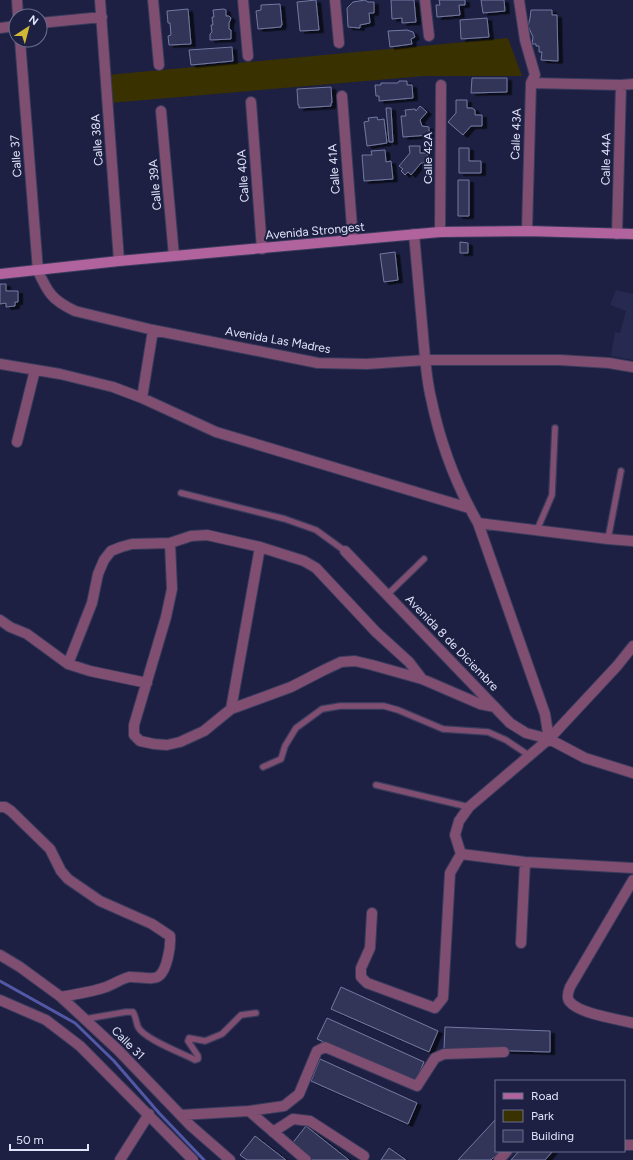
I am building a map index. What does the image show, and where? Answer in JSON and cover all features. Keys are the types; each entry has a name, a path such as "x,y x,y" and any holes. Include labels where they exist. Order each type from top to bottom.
{"main road":[{"name":"Avenida Strongest","path":"0,274 119,261 440,232 527,231 633,234"}],"street":[{"name":"Calle 38A","path":"100,0 119,261"},
{"path":"153,0 159,65"},
{"path":"243,0 248,56"},
{"path":"335,0 339,43"},
{"path":"425,0 429,36"},
{"name":"Calle 43A","path":"519,0 525,40 535,74 531,83 527,231"},
{"path":"48,22 102,17"},
{"name":"Calle 37","path":"21,48 38,271"},
{"path":"531,83 633,84"},
{"name":"Calle 42A","path":"440,232 441,85"},
{"name":"Calle 44A","path":"617,234 621,85"},
{"name":"Calle 41A","path":"342,96 353,240"},
{"name":"Calle 40A","path":"251,102 262,249"},
{"name":"Calle 39A","path":"161,111 174,256"},
{"path":"414,234 430,397 437,426 444,448 469,508 478,523 546,714 549,740"},
{"name":"Avenida Las Madres","path":"38,271 50,294 57,301 75,311 153,330 318,363 367,364 426,360 560,360 609,363 633,367"},
{"path":"142,398 153,330"},
{"path":"0,364 60,374 113,387 142,398 216,432 469,508"},
{"path":"17,442 35,370"},
{"path":"478,523 633,541"},
{"path":"68,664 92,603 98,574 104,560 111,551 132,544 170,543 191,536 207,535 260,547 304,561 316,568 376,632 409,662 422,680"},
{"path":"170,543 172,589 166,617 134,725 134,735 140,741 167,745 180,742 204,731 231,709 291,687 341,662 355,661 422,680 480,704 495,707"},
{"path":"231,709 260,547"},
{"name":"Avenida 8 de Diciembre","path":"344,551 510,723 526,733 549,740 585,758 633,773"},
{"path":"0,620 10,627 27,634 68,664 90,671 147,683"},
{"path":"372,913 370,948 361,968 361,977 367,983 435,1008 443,998 450,873 461,854 455,835 459,821 470,807 549,740 632,650"},
{"path":"0,807 5,807 11,811 50,849 61,871 68,879 100,901 152,924 170,936 171,942 167,960 163,971 158,977 153,979 136,976 126,978 106,987 61,997"},
{"path":"461,854 525,862 633,868"},
{"path":"521,943 525,862"},
{"path":"633,880 567,994 569,1002 598,1016 633,1023"},
{"name":"Calle 31","path":"0,955 20,967 61,997 118,1050 181,1115 230,1160"},
{"path":"0,1000 46,1020 80,1046 193,1160"},
{"path":"181,1115 249,1111 284,1106 299,1094 317,1051 325,1047 417,1086 435,1058 444,1054 504,1052"},
{"path":"249,1111 306,1160"},
{"path":"120,1160 149,1114"},
{"path":"273,1132 292,1119 310,1121 364,1156"},
{"path":"499,1160 506,1152"}],"lane":[{"path":"537,530 552,495 555,428"},
{"path":"608,539 621,472"},
{"path":"181,493 285,519 316,530 344,551"},
{"path":"387,595 424,559"},
{"path":"263,767 281,759 285,746 296,728 322,709 340,706 384,706 398,710 443,729 488,732 506,740 530,756"},
{"path":"376,785 470,807"},
{"path":"84,1019 133,1012 136,1016 138,1027 145,1035 195,1060 198,1059 198,1056 188,1041 188,1038 205,1041 222,1034 241,1015 256,1013"}],"shaded area":[{"path":"616,290 633,294 633,360 611,356 615,332 620,333 626,311 610,305"}],"green space":[{"path":"508,38 522,76 425,76 109,103 107,75"}],"building":[{"path":"316,0 319,30 300,31 297,2"},
{"path":"365,0 368,2 374,2 374,13 369,13 370,23 360,25 360,28 348,27 347,8 353,2"},
{"path":"391,0 414,0 416,22 402,23 402,18 392,19"},
{"path":"439,0 465,0 465,5 459,5 460,15 437,17 436,5 440,5"},
{"path":"481,0 504,0 505,11 483,13"},
{"path":"280,4 281,27 258,29 256,11 261,10 261,5"},
{"path":"188,9 191,44 169,45 168,36 171,35 167,11"},
{"path":"213,10 226,10 226,16 231,18 229,29 231,30 231,39 210,40 210,34 212,32 211,25 213,25 212,17 214,17"},
{"path":"531,10 552,10 552,15 557,15 558,61 541,60 542,52 539,52 539,46 532,44 533,37 528,26"},
{"path":"487,18 489,37 461,39 460,20"},
{"path":"407,30 413,32 415,37 411,39 412,44 390,47 388,31"},
{"path":"232,47 233,61 191,65 189,50"},
{"path":"472,78 507,78 507,92 471,93"},
{"path":"399,81 407,81 407,85 412,85 413,98 379,101 379,96 376,96 375,85 381,85 381,83 398,83"},
{"path":"331,87 331,106 299,108 297,89"},
{"path":"456,100 467,100 467,108 472,108 475,110 475,115 482,115 482,126 471,126 463,135 448,122 456,113"},
{"path":"420,106 427,112 420,120 422,126 429,127 429,135 403,137 401,116 406,116 405,110 415,109 416,111"},
{"path":"386,108 391,108 393,142 389,142"},
{"path":"377,117 378,120 384,119 387,143 367,146 364,122 369,121 368,118"},
{"path":"409,146 420,146 420,153 427,153 428,163 421,163 411,175 408,172 405,175 401,171 403,169 399,166 410,153"},
{"path":"459,148 469,148 469,161 481,161 481,173 459,173"},
{"path":"385,150 386,162 391,161 393,179 364,181 362,155 372,155 371,151"},
{"path":"458,180 469,180 469,216 458,216"},
{"path":"460,242 468,243 468,253 460,253"},
{"path":"395,252 398,280 384,282 380,254"},
{"path":"0,284 6,284 6,291 18,291 18,302 15,302 15,306 6,307 6,303 0,304"},
{"path":"341,987 438,1031 429,1052 331,1009"},
{"path":"327,1018 424,1062 415,1083 317,1039"},
{"path":"445,1027 550,1031 550,1052 444,1049"},
{"path":"320,1059 417,1103 408,1124 311,1081"},
{"path":"495,1120 495,1152 499,1152 491,1160 458,1160"},
{"path":"306,1126 349,1160 310,1160 291,1145"},
{"path":"255,1136 286,1160 247,1160 240,1155"},
{"path":"389,1148 406,1160 381,1160"},
{"path":"518,1152 552,1152 545,1160 511,1160"}],"waterway":[{"path":"0,981 75,1023 114,1061 159,1113 204,1160"}]}
